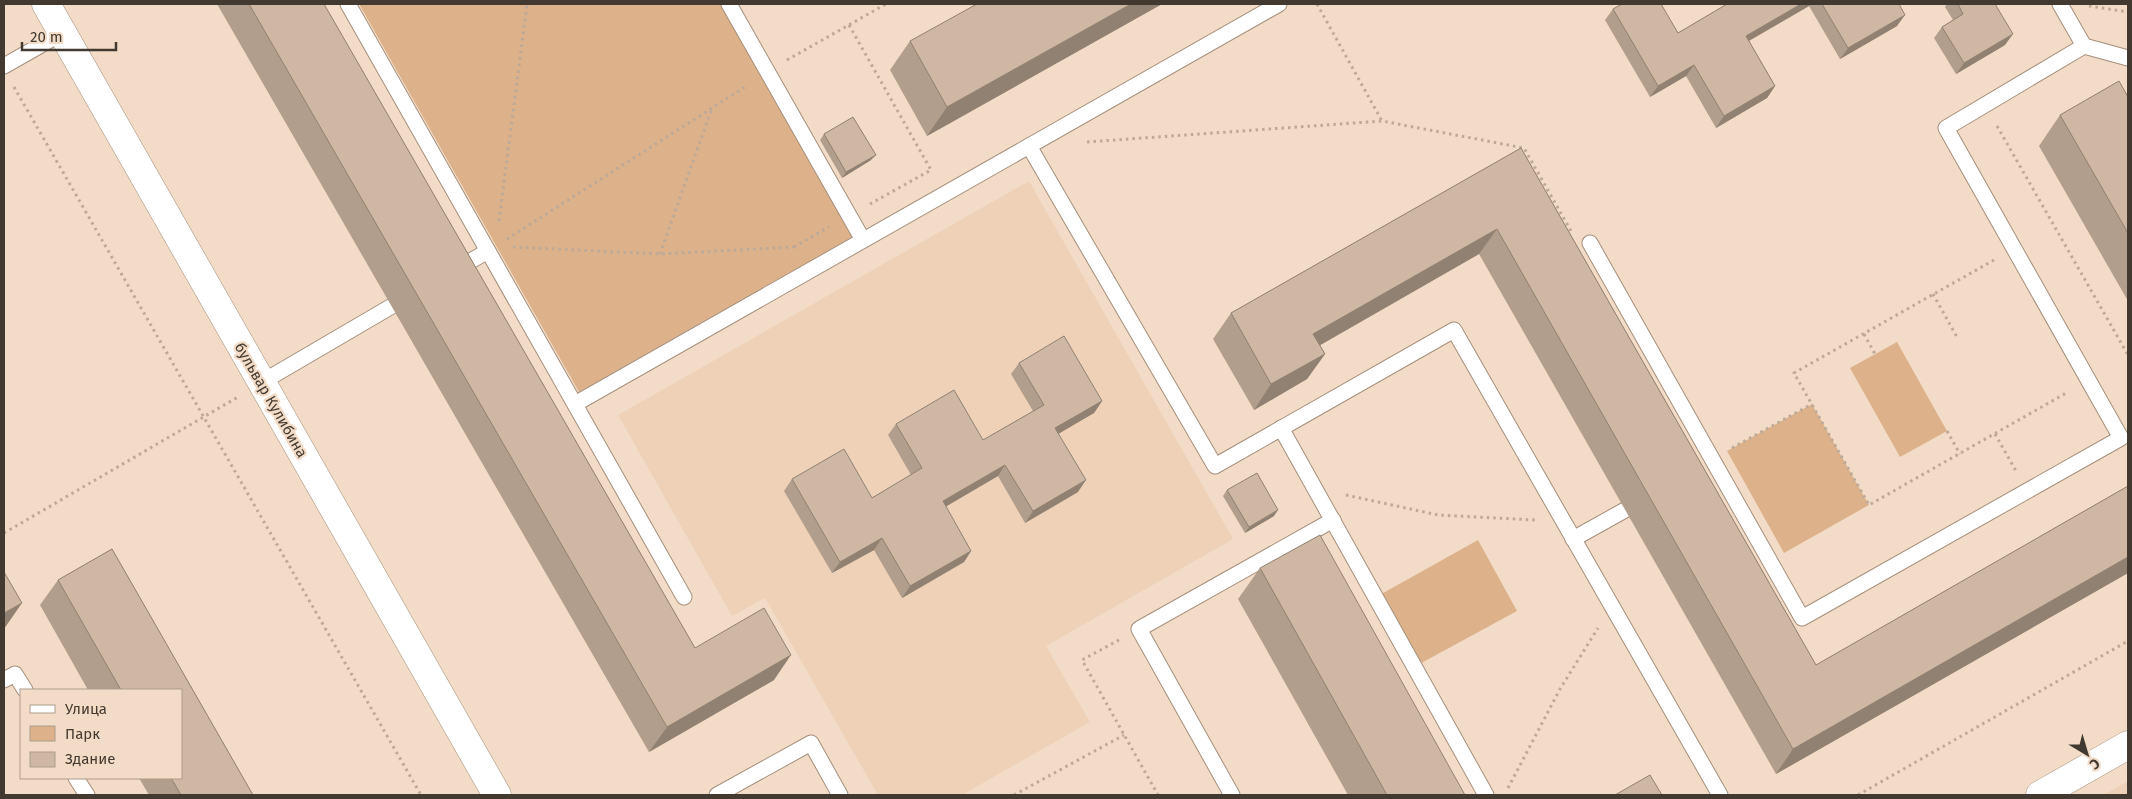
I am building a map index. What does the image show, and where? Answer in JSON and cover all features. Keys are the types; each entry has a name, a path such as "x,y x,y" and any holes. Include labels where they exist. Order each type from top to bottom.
{"street":[{"name":"бульвар Кулибина","path":"46,4 497,795"},
{"path":"2040,795 2128,745"}],"lane":[{"path":"348,4 492,249 575,404 684,597"},
{"path":"729,4 863,240"},
{"path":"575,404 1279,4"},
{"path":"2060,4 2084,46 2128,58"},
{"path":"4,66 62,33"},
{"path":"1590,243 1707,463 1802,618 2121,438 1946,128 2084,46"},
{"path":"1029,146 1215,466 1454,330 1720,795"},
{"path":"447,274 492,249"},
{"path":"262,382 392,306"},
{"path":"1282,428 1486,795"},
{"path":"1573,539 1625,510"},
{"path":"1232,795 1139,629 1333,520"},
{"path":"4,680 15,674 23,689"},
{"path":"717,795 811,742 840,795"},
{"path":"77,779 87,795"}],"path":[{"path":"492,249 527,4"},
{"path":"492,249 768,72 886,4"},
{"path":"1317,4 1382,121"},
{"path":"2084,5 2128,12"},
{"path":"849,25 931,170"},
{"path":"14,87 421,795"},
{"path":"660,254 712,108"},
{"path":"1078,142 1382,121 1524,148 1576,238"},
{"path":"1996,124 2128,355"},
{"path":"492,249 660,254 794,247 815,267"},
{"path":"2014,249 1794,373 1869,505 2088,381"},
{"path":"1933,294 1958,339"},
{"path":"1864,334 1875,354"},
{"path":"4,533 204,418 262,382"},
{"path":"1727,451 1812,404"},
{"path":"1947,431 1960,454"},
{"path":"1995,434 2027,491"},
{"path":"1316,489 1438,515 1563,522"},
{"path":"1505,795 1560,689 1612,607"},
{"path":"1139,629 1082,660 1158,795"},
{"path":"1858,795 2128,641"},
{"path":"1014,795 1124,735"}],"shaded area":[{"path":"1029,181 1233,539 1046,646 1090,722 962,795 878,795 765,598 732,616 618,415"},
{"path":"2128,781 2128,795 2103,795"}],"green space":[{"path":"359,4 723,4 854,236 579,392"},
{"path":"1897,342 1947,431 1900,457 1850,368"},
{"path":"1812,404 1869,505 1784,553 1727,451"},
{"path":"1478,540 1517,611 1414,667 1376,597"}],"building":[{"path":"249,4 324,4 695,648 764,608 791,655 667,727"},
{"path":"977,4 1131,4 947,107 910,41"},
{"path":"1622,4 1661,4 1678,33 1727,4 1801,4 1746,36 1775,86 1724,116 1694,65 1658,86 1613,9"},
{"path":"1822,4 1899,4 1905,15 1848,48"},
{"path":"1958,4 1995,4 2013,34 1964,63 1942,27 1963,14"},
{"path":"2119,81 2128,97 2128,233 2060,115"},
{"path":"853,117 876,155 846,172 824,134"},
{"path":"1521,148 1816,665 2128,486 2128,557 1793,749 1497,229 1313,334 1325,354 1271,384 1231,313"},
{"path":"1064,336 1102,401 1055,428 1086,480 1033,511 1005,465 943,501 971,551 910,586 882,538 840,562 792,479 844,449 872,498 922,468 896,424 954,390 983,440 1044,405 1019,363"},
{"path":"1257,473 1278,510 1249,527 1227,490"},
{"path":"1320,535 1465,795 1387,795 1260,568"},
{"path":"112,549 253,795 181,795 172,779 182,779 182,689 120,689 58,580"},
{"path":"4,572 22,603 4,613"},
{"path":"1650,775 1662,795 1615,795"}]}
